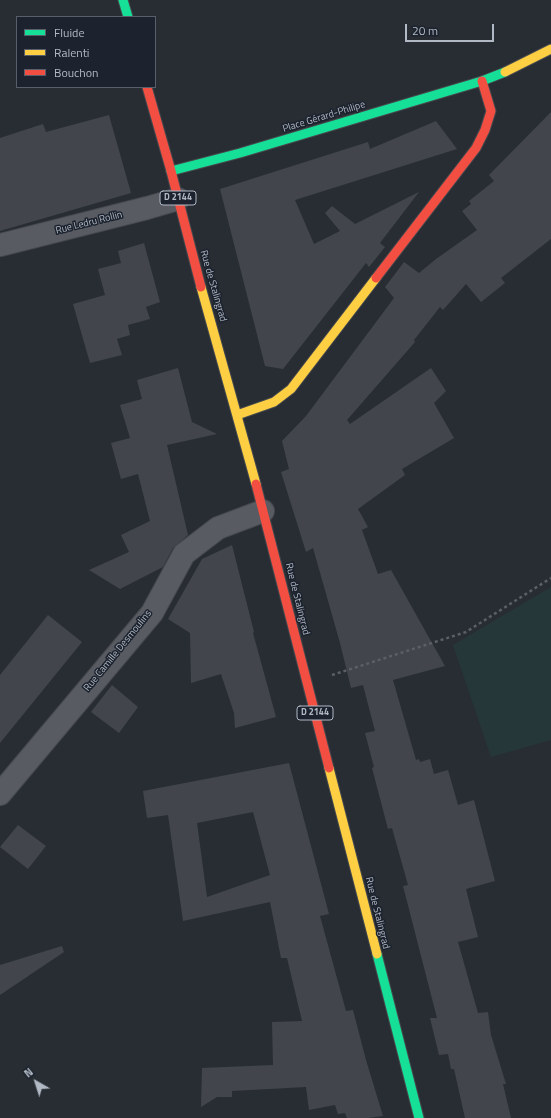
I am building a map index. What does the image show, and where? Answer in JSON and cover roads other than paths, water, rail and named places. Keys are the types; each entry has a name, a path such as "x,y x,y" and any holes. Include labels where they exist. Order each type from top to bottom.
{"main road":[{"path":"123,0 128,16"},
{"name":"Place Gérard-Philipe","path":"171,171 240,153 482,81 512,70 551,49"},
{"path":"237,415 274,402 292,389 476,148 485,130 491,111 482,81"},
{"name":"Rue de Stalingrad","path":"147,88 263,511 418,1118"}],"street":[{"name":"Rue Ledru Rollin","path":"0,245 178,199"},
{"name":"Rue Camille Desmoulins","path":"0,794 152,613 184,554 218,528 263,511"}]}
